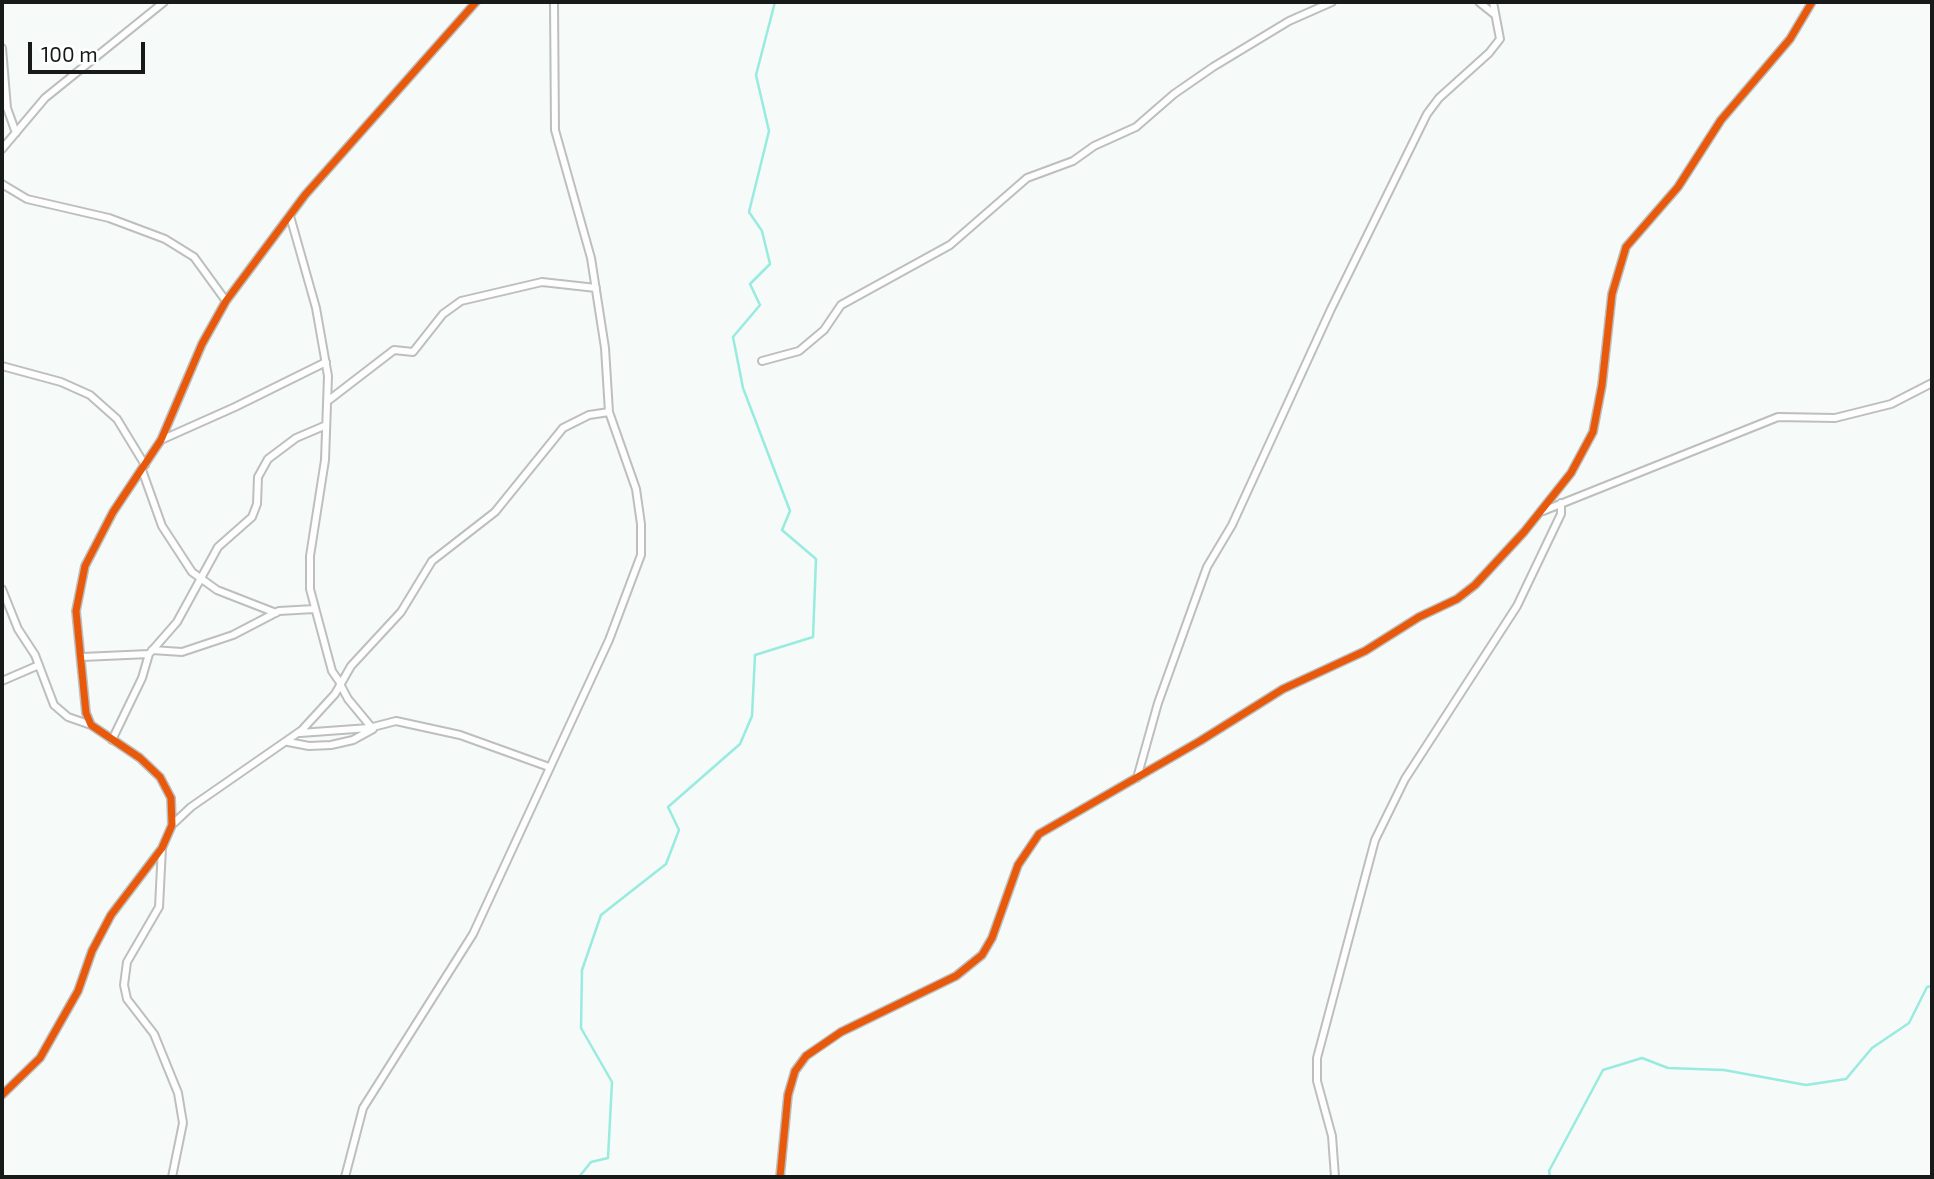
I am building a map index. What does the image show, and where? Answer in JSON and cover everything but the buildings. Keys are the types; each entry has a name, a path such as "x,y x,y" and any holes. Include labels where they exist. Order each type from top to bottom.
{"street":[{"path":"2,149 45,98 164,2"},
{"path":"91,725 84,702 76,611 81,577 104,527 161,440 202,344 226,301 290,216 474,2"},
{"path":"345,1177 363,1108 473,934 609,639 640,555 638,497 609,412 596,288 555,130 554,2"},
{"path":"762,361 799,351 824,330 842,304 950,245 975,226 1021,182 1073,161 1094,146 1136,128 1174,94 1213,67 1289,21 1332,2"},
{"path":"1479,2 1495,16"},
{"path":"1137,778 1158,704 1207,566 1232,525 1415,137 1439,98 1495,47 1500,34 1493,2"},
{"path":"780,1177 788,1095 795,1071 806,1056 841,1032 956,976 982,955 992,938 1011,880 1031,842 1053,825 1137,778 1283,689 1365,651 1419,617 1457,599 1485,575 1576,466 1593,432 1602,385 1612,294 1626,247 1678,187 1726,113 1790,39 1812,2"},
{"path":"2,48 7,108 16,133"},
{"path":"2,197 4,186 27,199 109,218 165,239 194,257 226,301"},
{"path":"290,216 316,309 326,362 329,400 324,426 324,474 310,556 310,589 332,671 348,699 374,727"},
{"path":"329,400 394,350 413,352 443,314 461,301 542,282 596,288"},
{"path":"161,440 326,362"},
{"path":"2,366 61,382 90,395 117,419 144,467 153,506 168,538 187,567 217,590 276,613"},
{"path":"1537,514 1767,421 1788,416 1835,418 1891,404 1932,383"},
{"path":"2,1095 40,1058 78,991 92,951 111,915 162,848 172,825 191,807 298,734 341,684 351,666 401,612 432,561 495,512 555,435 576,420 609,412"},
{"path":"112,740 142,678 150,652 177,622 218,547 252,517 257,504 258,477 268,459 296,438 324,426"},
{"path":"1335,1177 1332,1136 1317,1081 1317,1058 1375,840 1405,779 1517,606 1561,514 1561,503"},
{"path":"2,589 18,629 39,665 54,705 68,717 91,725 153,768 167,786 171,798 172,825"},
{"path":"82,657 182,652 233,635 276,613 314,609"},
{"path":"2,681 39,665"},
{"path":"298,734 374,727 396,721 460,735 549,767"},
{"path":"288,742 331,745 362,736 374,727"},
{"path":"162,848 159,907 127,962 124,985 127,999 154,1034 178,1093 183,1123 172,1177"}],"waterway":[{"path":"579,1177 591,1162 608,1158 612,1082 581,1028 582,970 601,915 666,864 679,830 668,807 740,744 752,716 755,655 813,637 816,559 782,530 790,511 743,388 733,337 760,305 750,284 770,264 762,231 749,212 769,131 756,75 775,2"},
{"path":"1550,1177 1549,1171 1603,1070 1642,1058 1668,1068 1724,1070 1806,1085 1846,1079 1872,1048 1909,1023 1927,987 1932,986"}],"cycle path":[{"path":"2,1095 40,1058 78,991 92,951 111,915 162,848 172,825 171,798 160,777 140,758 91,725 86,713 76,611 85,566 113,512 161,440 202,344 226,301 305,195 476,2"},
{"path":"780,1177 788,1095 795,1071 806,1056 841,1032 956,976 982,955 992,938 1018,865 1039,834 1200,741 1283,689 1365,651 1419,617 1457,599 1475,585 1524,532 1571,473 1593,432 1602,385 1612,294 1626,247 1678,187 1721,120 1790,39 1812,2"}]}
